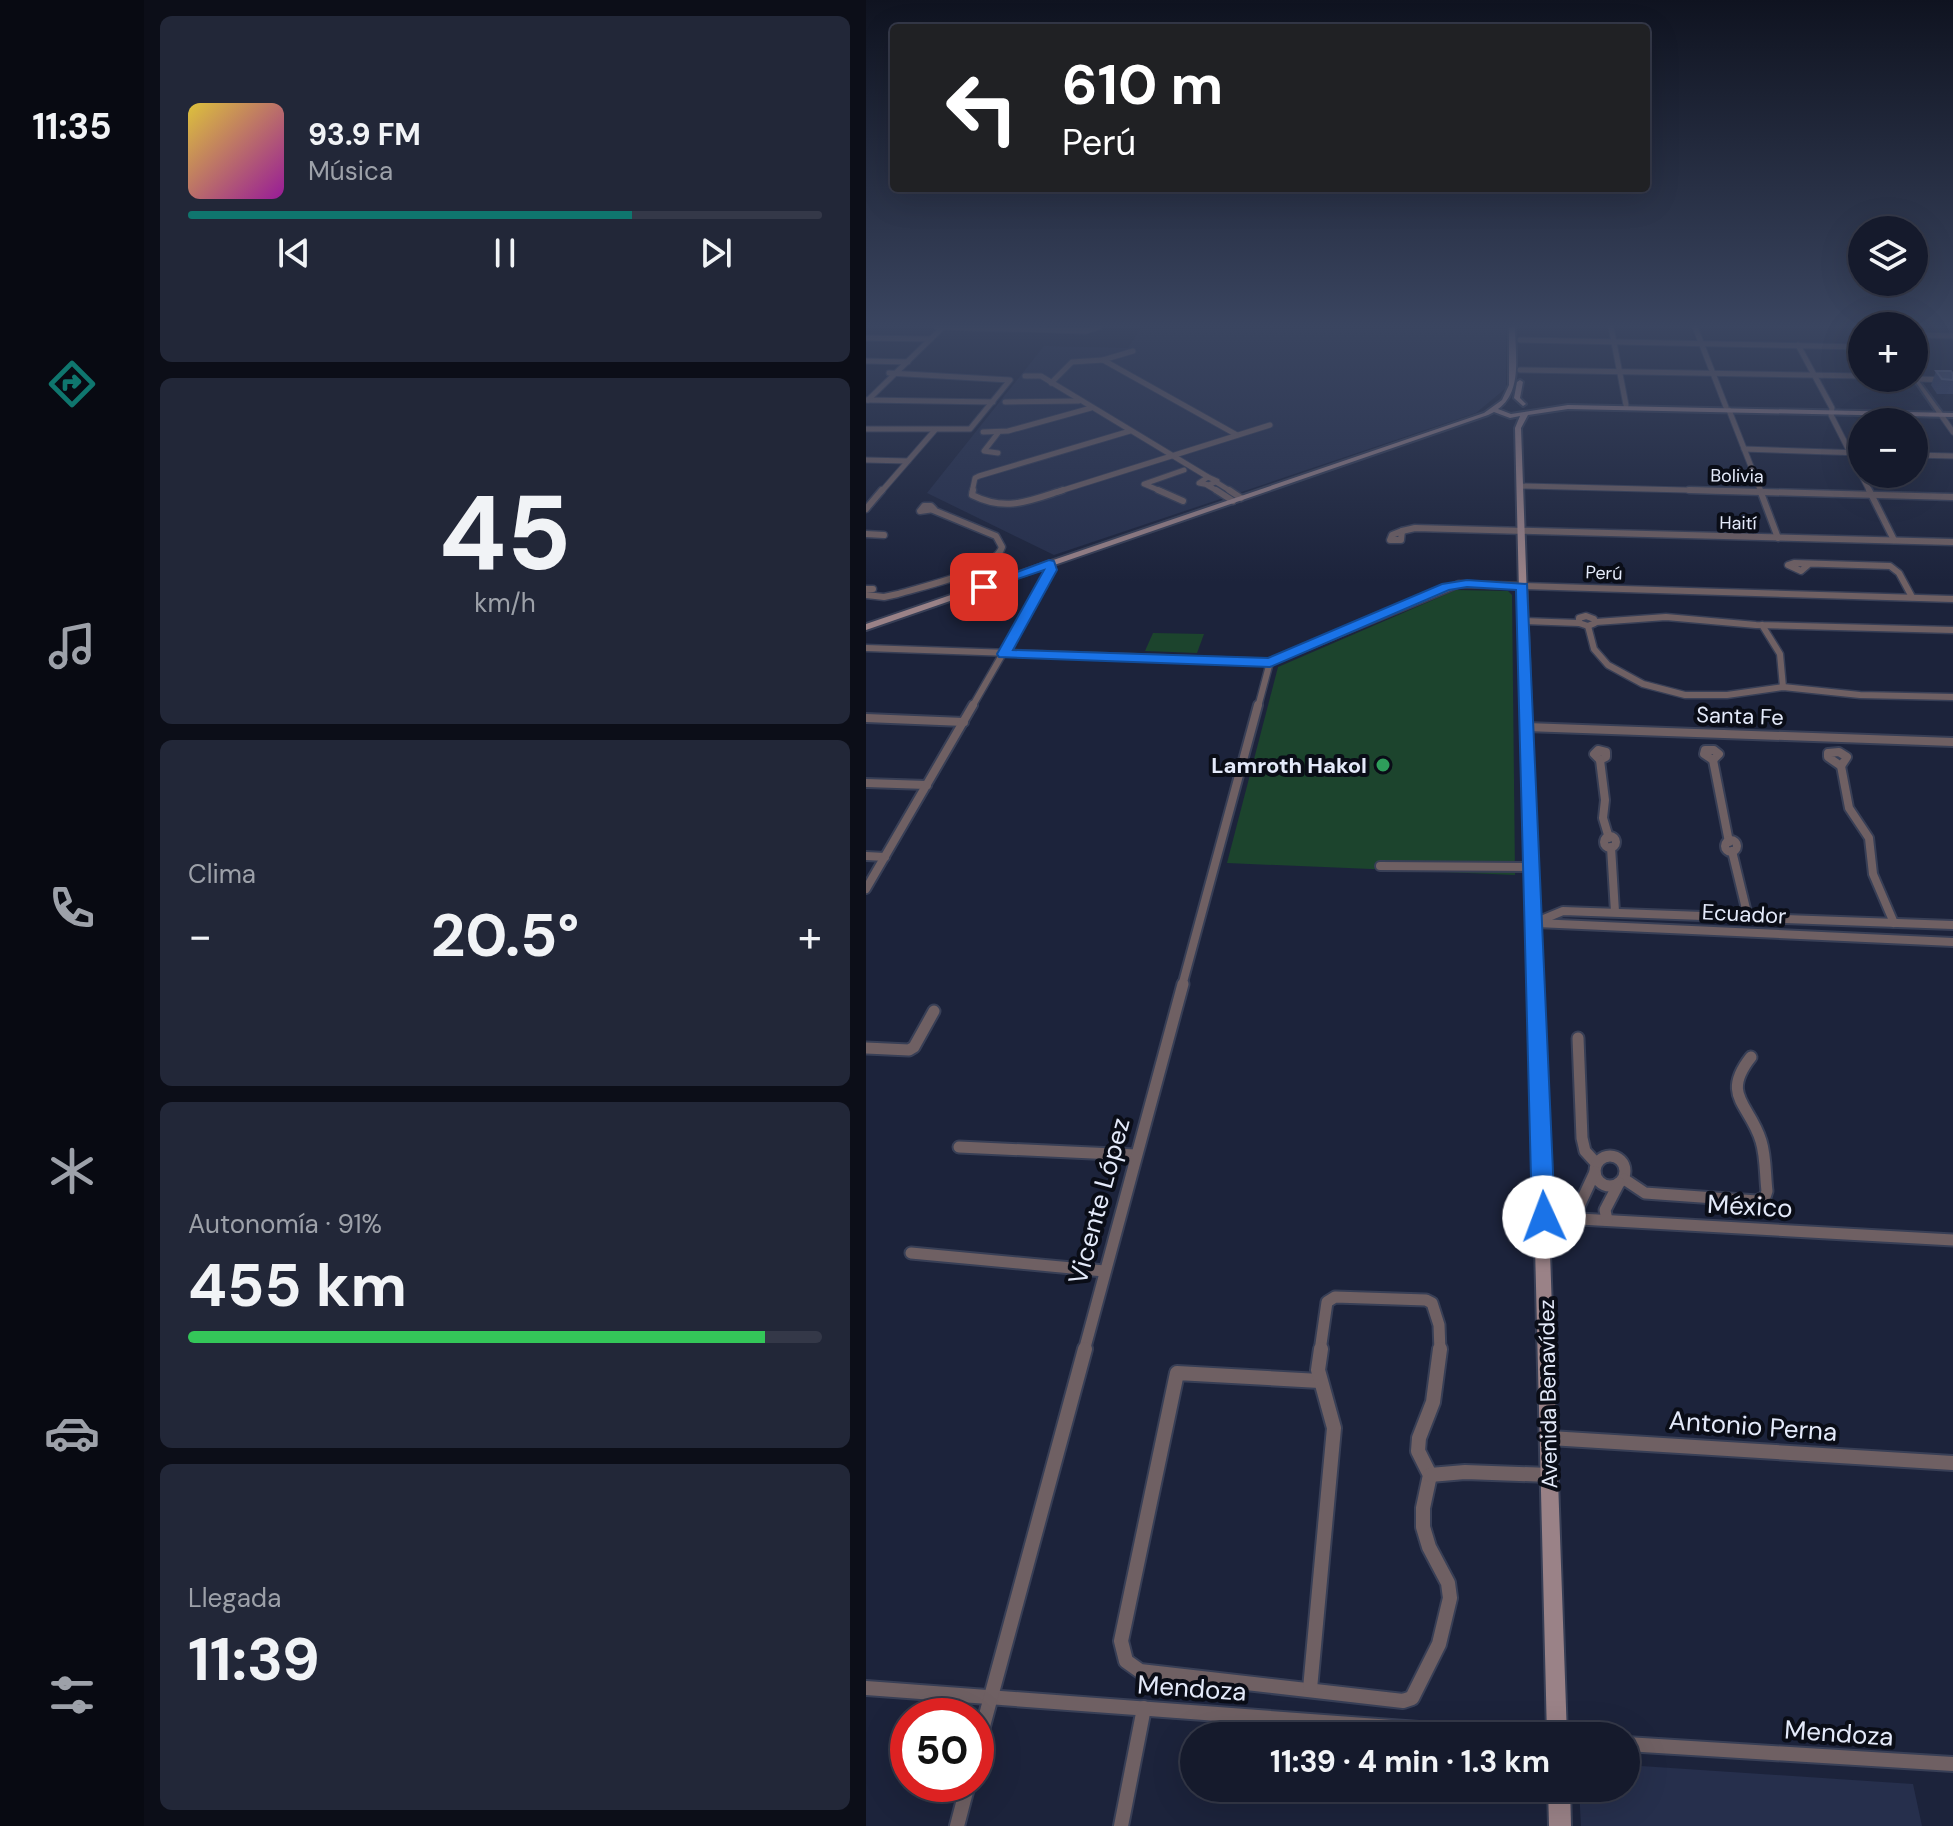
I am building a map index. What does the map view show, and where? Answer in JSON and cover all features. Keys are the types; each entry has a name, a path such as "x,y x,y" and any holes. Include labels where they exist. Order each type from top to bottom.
{"main road":[{"path":"866,634 1487,412"},
{"path":"1514,412 1530,412"},
{"path":"866,627 1486,418 1525,412"},
{"path":"1898,412 1953,414"},
{"name":"Avenida Benavídez","path":"1519,413 1557,1722"},
{"path":"1559,1802 1560,1826"}],"street":[{"path":"866,429 970,429 984,412"},
{"path":"983,432 998,433 1073,412"},
{"path":"1095,412 1237,499"},
{"path":"1196,412 1237,435"},
{"path":"1728,412 1778,538"},
{"path":"1833,412 1848,448"},
{"path":"1940,413 1953,432"},
{"path":"1127,432 979,476 975,478 972,495 990,504 1020,504 1270,425"},
{"path":"866,509 935,430"},
{"path":"998,433 984,451 998,453"},
{"path":"1744,449 1848,453"},
{"path":"1928,455 1953,456"},
{"path":"1168,457 1199,480 1215,479 1237,499"},
{"path":"866,460 908,461"},
{"path":"1183,501 1144,484 1184,470"},
{"name":"Bolivia","path":"1520,486 1953,497"},
{"path":"1868,488 1894,540"},
{"path":"866,495 877,496"},
{"path":"866,595 884,597 898,594 985,566 999,556 1002,547 996,536 933,510"},
{"name":"Haití","path":"1402,531 1415,528 1953,542"},
{"path":"866,534 884,535"},
{"path":"1809,564 1890,566 1899,573 1912,597"},
{"path":"866,889 1004,654 1050,567"},
{"name":"Perú","path":"1270,662 1446,587 1467,584 1953,599"},
{"path":"1524,619 1585,622 1666,617 1762,625 1952,632"},
{"path":"1585,622 1600,658 1622,673 1654,687 1705,697 1783,687 1860,695 1953,697"},
{"path":"1762,625 1775,643 1780,657 1783,687"},
{"path":"866,648 1270,662"},
{"name":"Vicente López","path":"990,1698 1270,662"},
{"path":"866,718 964,722"},
{"name":"Santa Fe","path":"1526,727 1953,742"},
{"path":"1600,760 1599,771 1605,797 1601,819 1610,842 1615,912"},
{"path":"1713,760 1748,917"},
{"path":"1841,766 1849,808 1869,838 1873,874 1894,923"},
{"path":"866,783 927,785"},
{"path":"866,856 885,857"},
{"path":"1380,866 1532,867"},
{"path":"1534,923 1563,911 1953,925"},
{"name":"Ecuador","path":"1534,923 1953,942"},
{"path":"866,1048 909,1050 914,1047 934,1011"},
{"path":"1578,1038 1585,1151 1605,1183 1622,1181 1645,1193 1666,1196 1757,1201 1765,1197 1767,1191 1761,1141 1738,1102 1736,1091 1737,1076 1751,1057"},
{"path":"959,1147 1136,1155"},
{"path":"1573,1219 1592,1183 1595,1168 1603,1158 1618,1159 1626,1171 1605,1210 1607,1220"},
{"name":"México","path":"1544,1217 1953,1240"},
{"path":"911,1253 1104,1271"},
{"path":"1310,1689 1334,1428 1333,1408 1320,1381 1326,1311 1331,1298 1432,1303 1437,1312 1439,1358 1432,1403 1418,1450 1430,1475 1420,1522 1427,1544 1448,1585 1450,1599 1446,1619 1412,1698 1403,1701 1140,1671 1126,1661 1121,1641 1177,1373 1320,1381"},
{"name":"Antonio Perna","path":"1550,1438 1953,1463"},
{"path":"1430,1475 1465,1472 1550,1475"},
{"name":"Mendoza","path":"866,1688 990,1698"},
{"name":"Mendoza","path":"994,1698 1329,1722"},
{"path":"1121,1826 1144,1708"},
{"name":"Mendoza","path":"1640,1745 1953,1764"},
{"path":"957,1826 963,1802"}],"shaded area":[{"path":"991,412 1477,412 1054,555 927,493"},
{"path":"1640,1766 1913,1784 1922,1826 1581,1826 1580,1802 1640,1802"}],"green space":[{"name":"Lamroth Hakol","path":"1456,590 1508,591 1512,595 1515,875 1227,863 1278,667"},
{"path":"1153,633 1204,634 1197,653 1145,651"}],"place":[{"name":"Lamroth Hakol","path":"1383,765"}],"route":[{"path":"984,587 1049,564 1051,570 1004,654 1270,662 1446,587 1467,584 1523,587 1544,1217"}]}
